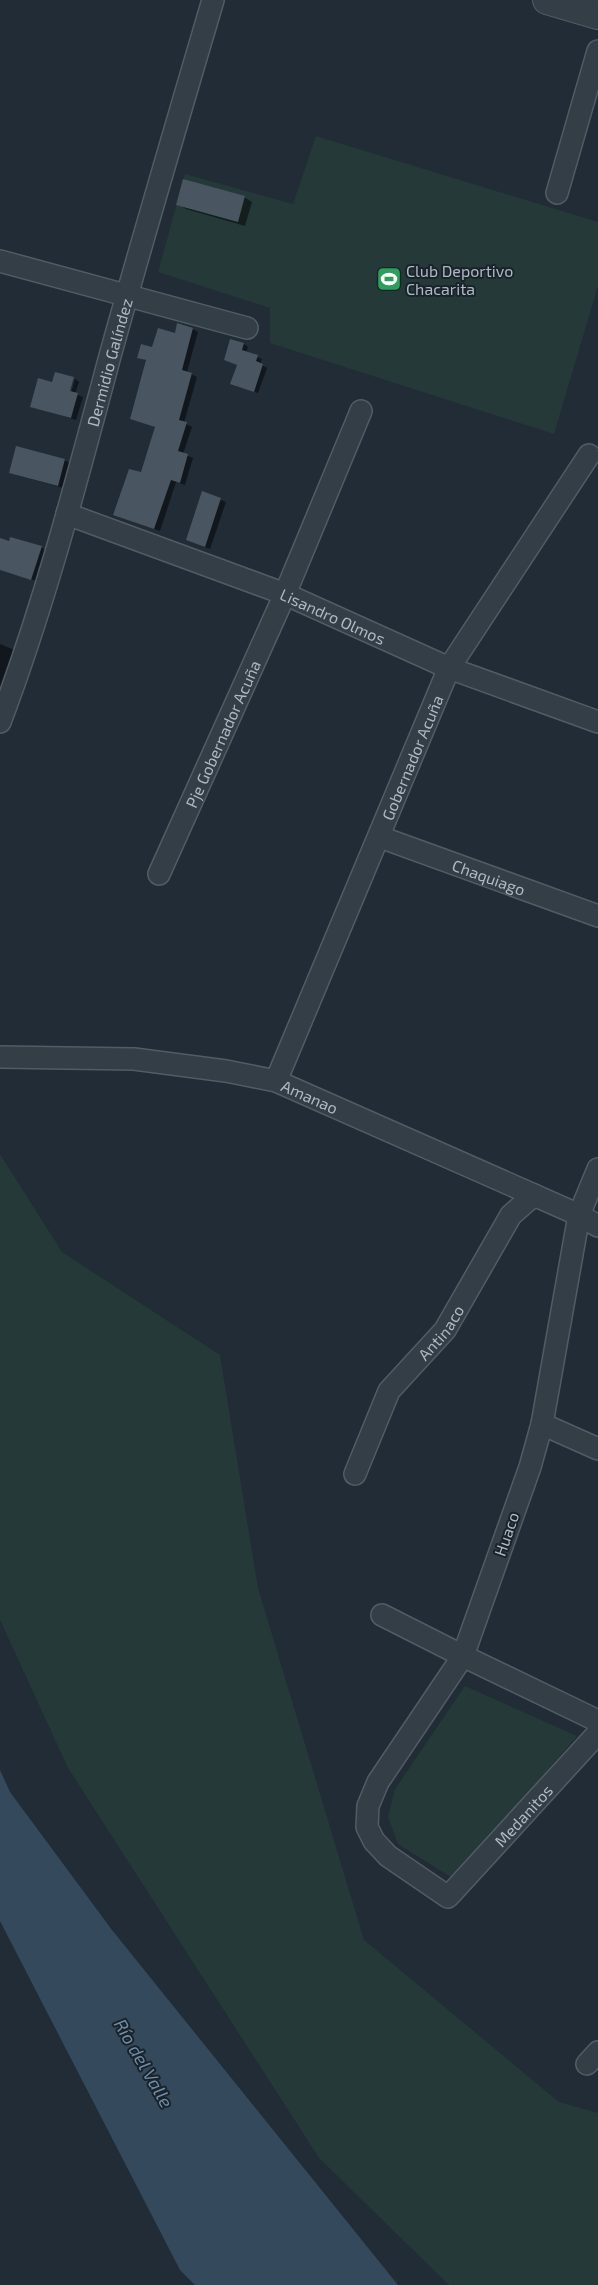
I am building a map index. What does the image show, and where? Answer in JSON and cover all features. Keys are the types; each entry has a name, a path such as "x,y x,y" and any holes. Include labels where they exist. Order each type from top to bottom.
{"street":[{"name":"Dermidio Galíndez","path":"0,722 28,645 67,514 127,295 213,0"},
{"path":"547,0 598,15"},
{"path":"557,193 598,51"},
{"path":"0,261 247,328"},
{"name":"Pje Gobernador Acuña","path":"160,874 285,594 361,412"},
{"name":"Gobernador Acuña","path":"276,1081 380,837 449,668 589,455"},
{"name":"Lisandro Olmos","path":"67,514 285,594 449,668 598,722"},
{"name":"Chaquiago","path":"380,837 598,916"},
{"name":"Amanao","path":"0,1057 134,1059 226,1071 276,1081 579,1215 598,1226"},
{"path":"579,1215 598,1169"},
{"name":"Antinaco","path":"354,1474 389,1391 445,1330 511,1215 534,1195"},
{"name":"Huaco","path":"448,1897 388,1856 374,1841 367,1826 368,1806 378,1782 463,1656 530,1467 542,1424 579,1215"},
{"path":"542,1424 598,1449"},
{"path":"382,1615 598,1721"},
{"name":"Medanitos","path":"448,1897 598,1733"}],"green space":[{"name":"Club Deportivo Chacarita","path":"316,136 598,222 598,286 554,434 270,343 270,308 158,272 185,174 293,204"},
{"path":"0,1154 62,1252 220,1355 258,1588 364,1940 559,2102 598,2113 598,2285 449,2285 319,2158 68,1768 0,1620"},
{"path":"465,1686 577,1736 454,1879 398,1844 388,1817 395,1789"}],"water":[{"name":"Río del Valle","path":"0,1770 10,1792 112,1930 398,2285 195,2285 180,2270 0,1921"}],"building":[{"path":"183,179 245,196 238,222 176,205"},
{"path":"177,323 193,328 182,370 192,373 179,420 187,422 178,451 188,454 180,483 171,480 154,529 113,515 129,469 141,472 155,427 130,419 146,360 137,358 141,344 152,347 158,328 175,333"},
{"path":"230,339 244,343 242,350 258,355 256,361 263,364 254,392 230,384 237,365 224,360"},
{"path":"55,372 74,377 70,391 78,393 71,418 30,407 38,378 52,382"},
{"path":"16,446 65,459 58,486 9,473"},
{"path":"202,491 221,498 205,547 186,540"},
{"path":"10,537 42,546 31,580 0,570 0,538 9,541"}],"place":[{"name":"Club Deportivo Chacarita","path":"389,279"}]}
